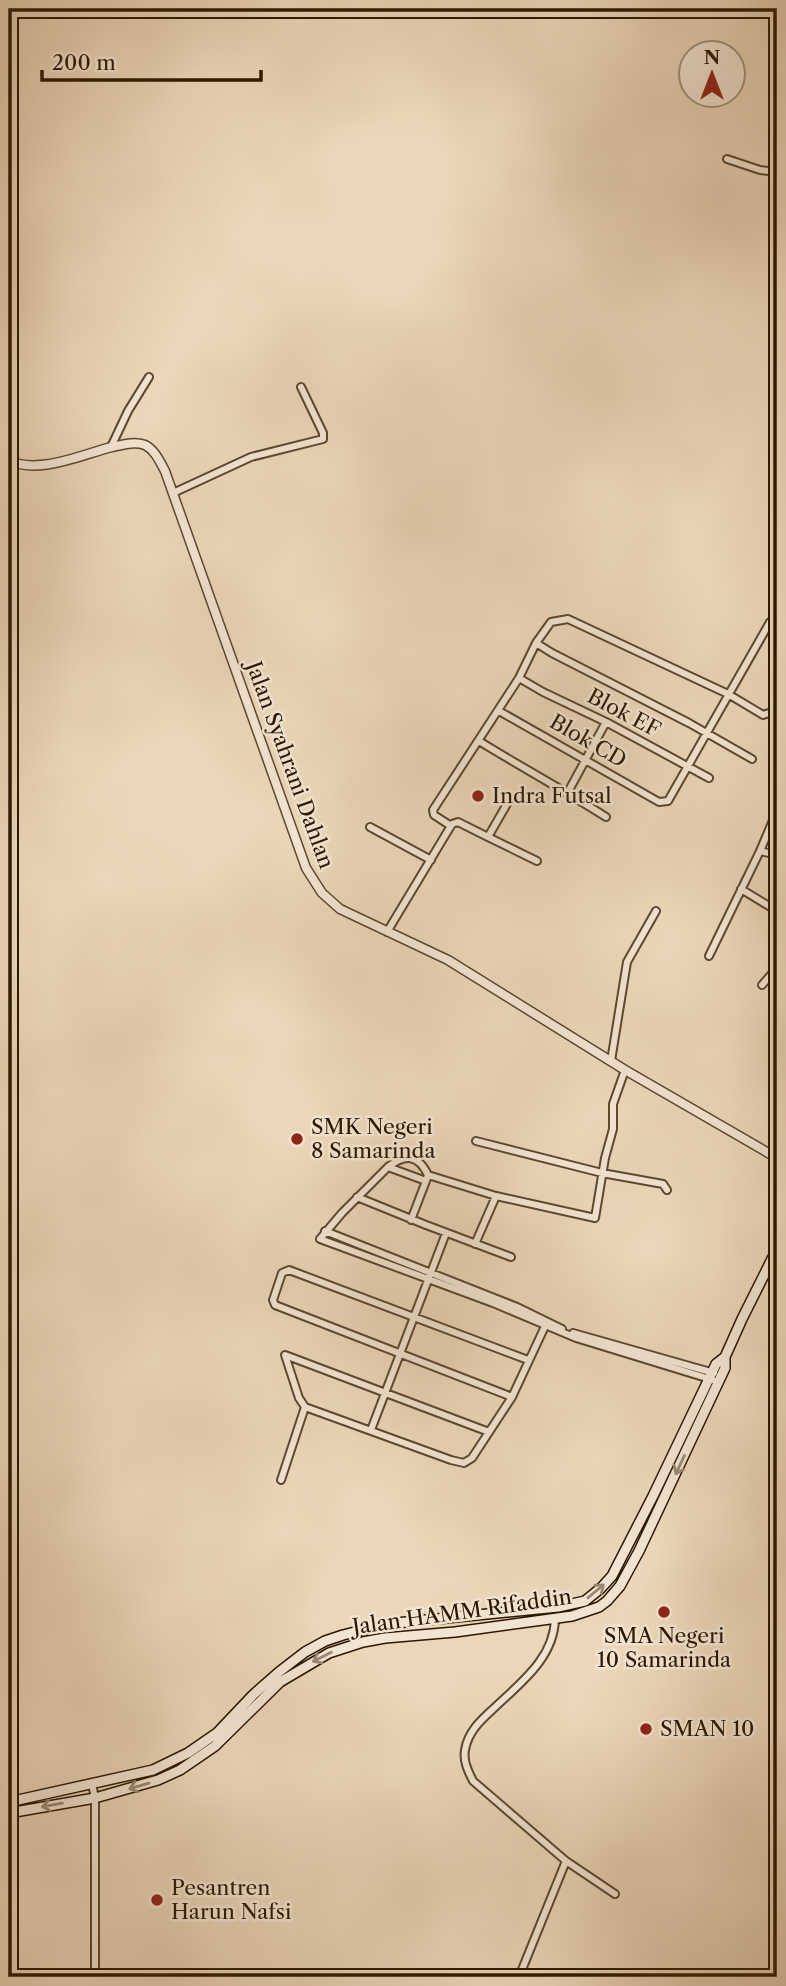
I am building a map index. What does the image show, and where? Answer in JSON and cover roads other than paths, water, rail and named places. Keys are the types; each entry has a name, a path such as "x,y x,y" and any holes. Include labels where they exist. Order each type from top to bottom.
{"main road":[{"name":"Jalan HAMM Rifaddin","path":"9,1802 153,1769 188,1753 217,1733 279,1672 325,1641 370,1628 415,1621 569,1606 584,1601 612,1576 715,1378 725,1368 725,1357 777,1249"},
{"name":"Jalan HAMM Rifaddin","path":"9,1812 95,1798 158,1780 180,1770 215,1746 281,1682 329,1653 363,1642 555,1619 599,1607 620,1586 639,1551 715,1378"},
{"path":"415,1621 416,1634"}],"street":[{"path":"727,159 760,170 777,172"},
{"path":"111,447 128,411 149,377"},
{"path":"173,493 251,457 323,439 323,433 301,387"},
{"name":"Jalan Syahrani Dahlan","path":"9,461 34,465 54,463 136,443 145,445 154,452 165,471 306,868 322,893 340,909 448,960 611,1061 624,1072 777,1158"},
{"path":"451,826 434,815 433,810 499,711 536,643 551,622 568,619 728,694 763,715 772,712 777,701"},
{"path":"687,767 770,622"},
{"path":"536,643 752,759"},
{"name":"Blok EF","path":"519,678 709,778"},
{"name":"Blok CD","path":"499,711 659,802 670,799 687,767"},
{"path":"568,792 584,758 606,722"},
{"path":"479,741 606,817"},
{"path":"488,837 507,804"},
{"path":"709,956 774,818"},
{"path":"387,932 454,822 537,862"},
{"path":"370,827 431,860"},
{"path":"760,851 777,855"},
{"path":"741,888 777,911"},
{"path":"611,1061 627,962 656,911"},
{"path":"762,985 777,968"},
{"path":"388,1167 495,1196 593,1218 613,1129 613,1104 624,1072"},
{"path":"476,1141 602,1172 664,1184 667,1190"},
{"path":"411,1220 427,1178 421,1164 411,1158 401,1158 357,1197 320,1239 517,1307 576,1338 715,1378"},
{"path":"475,1244 495,1196"},
{"path":"357,1197 511,1257"},
{"path":"325,1231 429,1277"},
{"path":"371,1430 446,1233"},
{"path":"512,1397 275,1305 273,1300 282,1273 289,1270 528,1360"},
{"path":"489,1432 285,1355 299,1398 305,1407 461,1463 472,1458 512,1397 546,1324"},
{"path":"281,1480 305,1407"},
{"path":"555,1619 554,1634 536,1669 474,1726 465,1749 465,1763 473,1781 566,1861 615,1894"},
{"path":"92,1784 95,1798 95,1977"},
{"path":"519,1977 566,1861"}],"place":[{"name":"Indra Futsal","path":"478,796"},
{"name":"SMK Negeri 8 Samarinda","path":"297,1139"},
{"name":"SMA Negeri 10 Samarinda","path":"664,1612"},
{"name":"SMAN 10","path":"646,1729"},
{"name":"Pesantren Harun Nafsi","path":"157,1900"}]}
